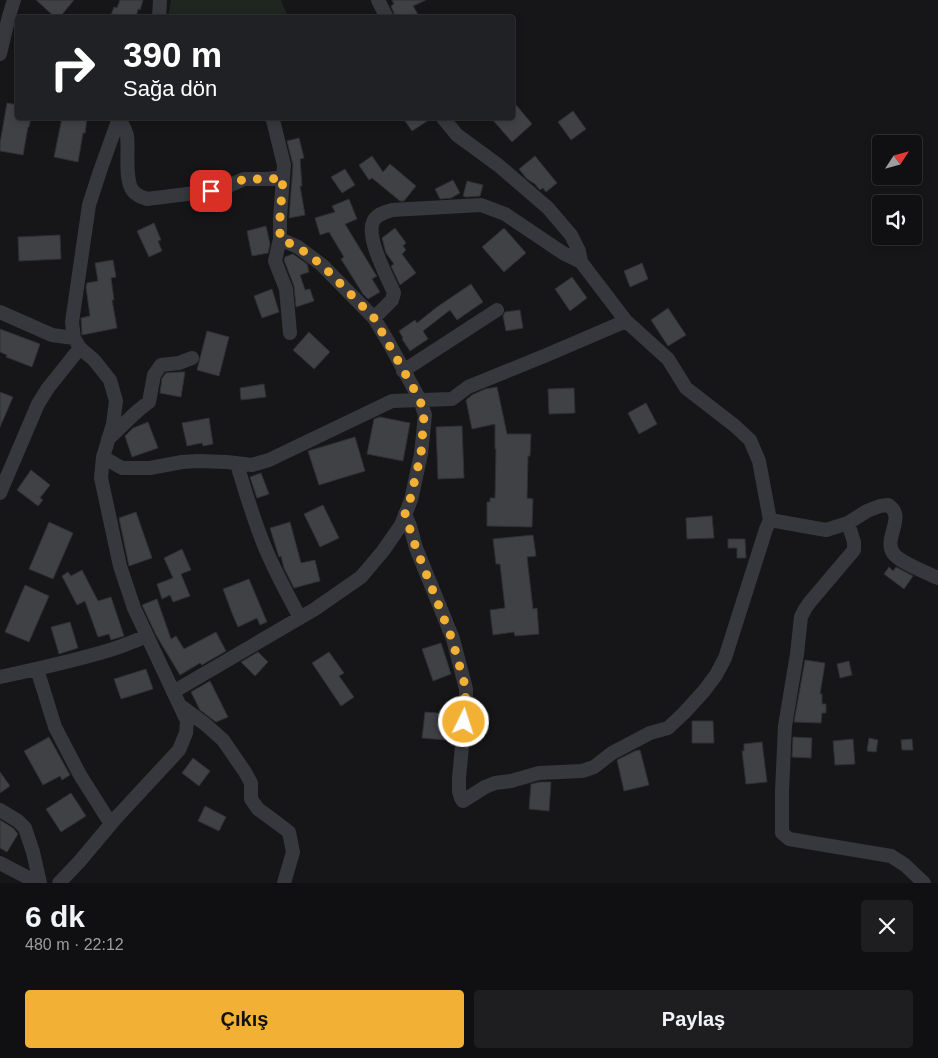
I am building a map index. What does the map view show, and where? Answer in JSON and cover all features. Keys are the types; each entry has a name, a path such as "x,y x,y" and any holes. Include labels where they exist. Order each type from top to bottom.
{"street":[{"path":"0,54 14,0"},
{"path":"159,15 160,0"},
{"path":"378,0 386,15"},
{"path":"0,492 38,404 77,343 72,322 89,205 118,120"},
{"path":"120,120 128,137 127,150 130,184 138,196 147,199 211,191 244,179 283,178"},
{"path":"273,120 284,165 280,239 275,261 286,290 290,333"},
{"path":"445,120 457,135 498,165 548,208 571,235 579,251 581,262"},
{"path":"374,318 392,300 394,293 376,252 371,232 373,220 381,213 392,210 481,205 505,214 563,253 581,262 626,321 668,359 686,388 750,440 759,461 770,520 725,658 716,675 704,691 668,728 650,733 612,753 594,767 582,771 539,773 511,781 495,783 485,786 463,801 459,791 459,778 466,689 452,639 416,548 405,514"},
{"path":"173,692 300,618 360,577 383,551 401,525 410,500 421,454 424,415 420,400 374,318 322,265 298,247 280,239"},
{"path":"403,371 497,310"},
{"path":"0,312 52,335 77,343 110,380 116,401 113,424 103,457 101,478 120,566 134,608 187,720 186,733 179,750 59,883"},
{"path":"103,457 122,468 150,468 197,461 252,465 269,460 392,401 452,399 468,387 626,321"},
{"path":"108,439 134,413 149,402 154,375 161,365 179,363 192,358"},
{"path":"237,464 264,545 300,618"},
{"path":"770,520 826,530 848,524 867,511 888,505 896,514 890,542 892,552 898,558 938,578"},
{"path":"848,524 854,542 854,550 810,602 801,617 785,726 782,833 789,839 891,856 905,864 924,883"},
{"path":"0,677 112,650 147,636"},
{"path":"37,669 55,727 80,775 111,824"},
{"path":"179,705 223,740 251,783 251,799 258,809 289,832 293,852 284,883"},
{"path":"0,810 18,821 25,828 33,852 39,883"},
{"path":"0,863 39,883"}],"shaded area":[{"path":"171,0 281,0 287,15 168,15"}],"building":[{"path":"36,0 74,0 62,15 53,15"},
{"path":"120,0 143,0 137,15 111,15 114,7 117,8"},
{"path":"392,0 426,0 413,6 418,15 395,15 391,6 394,4"},
{"path":"7,103 15,104 15,120 31,120 23,155 0,151"},
{"path":"515,104 532,124 512,142 493,120 515,120"},
{"path":"573,111 586,129 571,140 558,122"},
{"path":"62,120 87,120 78,162 54,157"},
{"path":"404,120 429,120 412,131"},
{"path":"299,138 304,158 300,159 302,186 300,186 305,215 289,218 293,165 287,141"},
{"path":"372,156 383,172 390,164 416,186 404,201 400,201 372,178 369,180 359,165"},
{"path":"535,156 557,183 546,192 543,188 540,190 519,169"},
{"path":"345,169 355,185 342,193 331,177"},
{"path":"453,180 460,193 451,198 440,199 435,189"},
{"path":"467,181 483,185 480,196 463,196"},
{"path":"349,199 357,219 345,224 377,276 372,279 380,292 368,299 341,259 344,257 329,232 320,235 315,218 335,212 332,206"},
{"path":"154,223 161,240 158,241 162,251 149,257 137,231"},
{"path":"266,226 270,244 268,253 252,256 247,231"},
{"path":"395,228 406,243 403,246 406,250 402,254 416,273 400,285 391,266 394,264 386,253 382,238"},
{"path":"504,228 526,253 504,272 482,247"},
{"path":"60,235 61,259 19,261 18,237"},
{"path":"293,254 307,264 309,272 300,275 305,290 310,289 314,301 296,307 294,286 284,260 285,257"},
{"path":"113,260 116,277 111,278 114,300 112,300 117,328 82,335 81,318 90,316 87,283 98,281 95,263"},
{"path":"642,263 648,279 630,287 624,271"},
{"path":"572,277 587,298 570,311 555,289"},
{"path":"471,284 483,302 457,320 450,310 423,331 428,339 410,351 399,331 415,320 417,323"},
{"path":"272,289 279,312 262,318 254,296"},
{"path":"668,308 686,335 668,346 651,320"},
{"path":"520,310 523,328 506,331 503,316 505,312"},
{"path":"0,329 40,344 32,367 6,357 7,355 0,352"},
{"path":"207,331 229,337 219,376 197,370"},
{"path":"309,332 330,352 314,369 293,350"},
{"path":"185,372 181,397 160,393 162,378 166,373"},
{"path":"264,384 266,397 241,400 240,388"},
{"path":"497,387 507,434 531,434 530,456 528,456 527,498 533,499 532,527 487,526 487,502 490,502 490,498 495,498 495,424 472,429 466,400 485,389"},
{"path":"574,388 575,413 549,414 548,389"},
{"path":"0,392 13,397 0,427"},
{"path":"646,403 657,424 639,434 628,413"},
{"path":"380,417 410,423 403,461 367,454 374,419"},
{"path":"209,418 213,444 203,446 202,443 187,446 182,423"},
{"path":"148,422 158,448 132,457 125,436 133,428"},
{"path":"462,426 464,478 438,479 436,427"},
{"path":"355,437 365,471 319,485 308,451"},
{"path":"31,470 50,485 40,498 43,500 38,506 17,490"},
{"path":"261,473 269,494 257,498 250,477"},
{"path":"323,505 339,538 320,547 304,514"},
{"path":"136,512 152,558 129,566 119,518"},
{"path":"712,516 714,538 687,539 686,518"},
{"path":"49,522 73,533 53,579 29,569"},
{"path":"290,522 301,563 315,560 320,581 294,588 284,568 281,556 279,557 270,528"},
{"path":"533,535 536,556 527,557 533,609 537,608 539,634 515,636 514,632 493,635 490,610 505,608 500,564 496,564 493,539"},
{"path":"728,539 745,539 746,558 737,558 737,548 728,548"},
{"path":"182,549 191,570 181,574 190,596 173,602 170,595 162,599 157,584 173,578 164,558"},
{"path":"889,567 893,571 896,567 913,576 904,589 884,574"},
{"path":"82,570 98,601 111,597 124,636 111,640 109,634 98,637 85,601 77,605 62,576 68,572 71,576"},
{"path":"249,579 267,622 260,625 257,618 238,627 223,589"},
{"path":"25,585 49,596 29,642 5,632"},
{"path":"157,599 171,639 176,636 184,649 216,632 226,651 180,675 156,635 142,605"},
{"path":"70,622 78,648 59,654 51,627"},
{"path":"441,643 451,674 433,681 422,649"},
{"path":"258,652 268,662 255,676 241,662"},
{"path":"329,652 344,673 339,676 354,697 341,706 312,663"},
{"path":"805,660 825,663 820,694 822,694 822,704 826,704 826,713 822,713 821,723 794,722"},
{"path":"849,661 852,675 840,678 837,664"},
{"path":"146,669 153,689 121,699 114,679"},
{"path":"210,681 228,717 216,722 200,710 191,692"},
{"path":"425,712 449,714 446,740 422,738"},
{"path":"692,721 713,721 714,743 692,743"},
{"path":"49,737 70,775 62,780 60,776 43,785 24,751"},
{"path":"793,737 812,738 811,758 792,757"},
{"path":"869,738 878,740 876,752 867,751"},
{"path":"853,739 855,764 835,765 833,741"},
{"path":"912,739 913,750 902,750 901,740"},
{"path":"762,742 767,782 746,784 742,751 744,751 744,744"},
{"path":"640,750 649,785 624,791 617,760"},
{"path":"193,758 210,771 199,786 182,773"},
{"path":"0,772 10,786 0,793"},
{"path":"551,782 549,811 529,809 531,784"},
{"path":"71,793 86,816 61,832 46,809"},
{"path":"205,806 226,817 219,831 198,821"},
{"path":"0,820 13,828 18,834 7,852 0,848"}],"route":[{"path":"211,191 244,179 283,178 280,239 298,247 322,265 374,318 420,400 424,415 421,454 405,514 416,548 452,639 466,689 464,722"}]}
